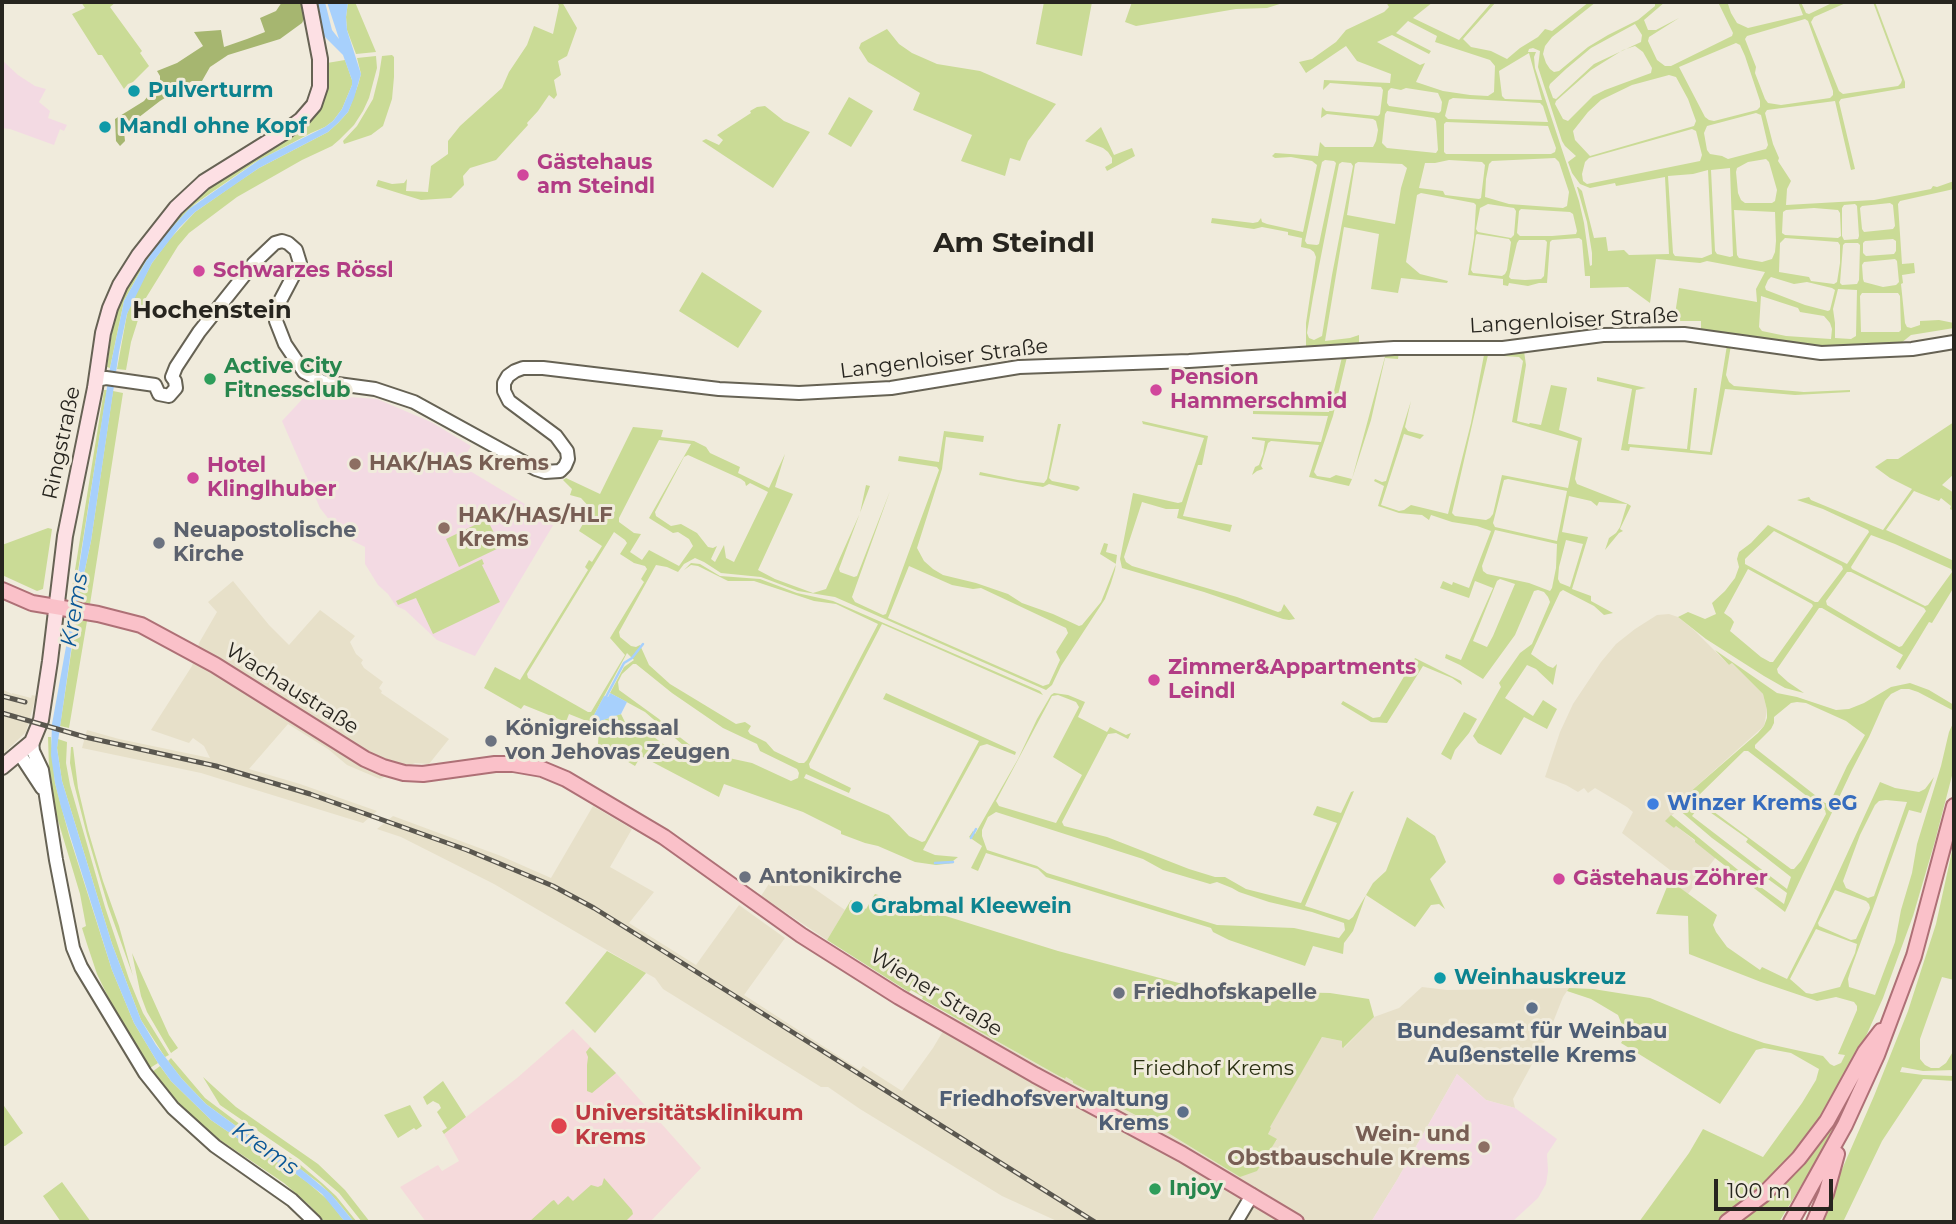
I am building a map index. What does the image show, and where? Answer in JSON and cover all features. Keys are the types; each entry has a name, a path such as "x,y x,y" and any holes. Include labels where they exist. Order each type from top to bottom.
{"main road":[{"name":"Ringstraße","path":"32,742 41,720 50,661 62,609 69,514 101,379 103,333 114,298 139,255 176,208 204,182 286,131 314,106 320,87 321,66 309,2"},
{"name":"Wachaustraße","path":"2,590 32,603 132,622 162,635 365,759 383,767 404,773 423,774 513,764 542,769 566,779"},
{"path":"2,768 32,742"},
{"name":"Wiener Straße","path":"566,779 664,837 802,935 911,1004 1054,1086 1146,1133 1296,1222"},
{"path":"1791,1222 1845,1125 1892,1016 1921,930 1954,806"},
{"path":"1727,1222 1763,1195 1807,1149 1840,1101 1865,1052 1892,1016"},
{"path":"1814,1222 1826,1194 1845,1125"}],"street":[{"name":"Langenloiser Straße","path":"101,379 155,385 160,377 172,377 199,332 254,263 275,243 282,241 293,246 300,263 276,310 276,321 285,344 304,372 323,382 375,389 414,402 545,472 560,471 568,459 567,451 556,436 509,401 504,391 504,383 515,370 543,368 719,389 799,393 891,388 1019,367 1189,361 1394,348 1503,348 1603,335 1684,334 1821,352 1912,349 1954,342"},
{"path":"32,742 42,770 56,860 76,957 145,1073 173,1108 238,1163 292,1199 315,1222"},
{"path":"19,753 44,791"},
{"path":"1236,1222 1252,1195"}],"shaded area":[{"path":"2,60 18,75 35,86 46,89 39,102 50,111 48,118 67,125 64,131 60,129 54,145 2,128"},
{"name":"HAK/HAS/HLF Krems","path":"307,394 377,399 431,422 471,446 460,465 555,522 475,656 437,640 405,610 396,606 365,564 365,547 341,535 320,508 282,421"},
{"path":"233,581 289,645 320,610 355,636 350,642 356,654 363,660 361,663 364,668 383,682 379,688 381,693 449,739 429,764 415,763 380,779 347,765 328,749 288,724 249,769 377,811 363,823 201,773 82,748 87,730 210,758 204,746 193,738 189,743 151,730 192,666 199,643 217,612 208,602"},
{"path":"1669,614 1678,617 1695,631 1729,665 1732,663 1763,694 1767,710 1764,726 1689,793 1690,798 1666,821 1716,857 1688,894 1679,887 1683,880 1622,833 1633,812 1627,807 1595,788 1588,793 1584,788 1578,792 1545,777 1560,732 1573,704 1601,662 1616,644 1635,629 1657,615"},
{"path":"2,689 31,698 32,695 36,696 26,732 2,755"},
{"path":"593,806 632,829 610,867 654,892 629,923 696,965 739,905 785,938 744,995 860,1070 863,1066 902,1091 952,1016 1064,1079 1066,1077 1074,1081 1073,1083 1155,1125 1240,1177 1277,1140 1268,1134 1269,1127 1322,1037 1342,1041 1344,1048 1374,1017 1399,1008 1422,987 1447,990 1569,988 1548,1035 1513,1099 1515,1108 1486,1100 1457,1074 1371,1222 1059,1222 1002,1196 828,1087 821,1087 663,989 655,978 494,884 401,837 377,829 393,816 501,856 551,878"},
{"path":"774,876 802,880 845,910 827,940 761,896"},
{"name":"Universitätsklinikum Krems","path":"573,1029 701,1168 650,1222 426,1222 400,1187 438,1165 442,1171 459,1161 444,1134 517,1078"},
{"name":"Wein- und Obstbauschule Krems","path":"1457,1074 1486,1100 1515,1108 1557,1139 1547,1154 1546,1184 1538,1198 1512,1222 1371,1222 1397,1180"}],"green space":[{"path":"81,2 116,2 110,7 142,51 140,53 149,66 124,89 72,14 85,8"},
{"path":"282,2 302,2 305,17 302,23 280,39 228,55 210,67 202,81 192,81 134,121 124,132 125,141 120,146 116,141 115,119 144,101 160,81 157,71 177,63 203,46 194,32 221,30 224,47 265,32 260,18 276,11"},
{"path":"348,2 355,2 376,52 356,54 347,30"},
{"path":"557,2 562,2 577,28 567,56 558,61 561,75 554,80 557,95 554,99 549,95 528,125 496,160 470,168 463,176 464,185 451,198 421,200 376,186 378,180 392,184 404,183 407,179 406,191 428,192 431,166 448,154 448,141 460,126 502,88 527,45 534,26 553,34 559,6"},
{"path":"1044,2 1092,2 1082,56 1036,44"},
{"path":"1132,2 1286,2 1267,8 1236,9 1136,26 1125,22"},
{"path":"1386,2 1433,2 1413,18 1459,40 1492,2 1496,2 1463,39 1471,47 1491,51 1507,59 1545,29 1552,31 1589,2 1596,2 1552,37 1545,46 1543,54 1546,63 1554,72 1559,71 1588,47 1638,20 1655,6 1655,2 1665,2 1644,20 1648,30 1656,30 1679,18 1649,37 1648,41 1657,60 1665,66 1671,66 1732,36 1718,2 1729,2 1737,23 1748,28 1803,15 1798,2 1801,2 1809,14 1834,2 1848,2 1814,17 1811,22 1839,91 1843,94 1898,86 1901,83 1875,2 1905,88 1841,99 1839,102 1855,169 1851,170 1835,101 1767,110 1765,113 1778,161 1791,181 1787,189 1786,205 1874,200 1931,189 1933,186 1954,181 1954,189 1900,201 1898,204 1902,264 1914,263 1915,273 1902,275 1905,323 1911,328 1920,325 1920,321 1939,320 1954,323 1954,328 1911,335 1901,346 1819,349 1701,331 1701,321 1674,321 1679,288 1757,302 1756,289 1765,272 1707,261 1700,263 1656,259 1650,303 1628,287 1590,288 1590,276 1585,276 1582,240 1579,238 1550,242 1547,283 1528,286 1509,283 1508,286 1503,285 1503,279 1468,275 1476,205 1421,193 1417,195 1406,262 1420,274 1448,281 1447,283 1401,278 1398,293 1371,289 1379,234 1344,227 1325,341 1359,335 1359,343 1306,347 1306,323 1316,257 1314,252 1301,247 1302,238 1288,235 1288,232 1211,223 1212,218 1253,223 1261,218 1262,222 1267,224 1303,232 1317,165 1312,161 1272,156 1275,153 1318,156 1320,142 1325,147 1373,147 1378,130 1376,121 1327,114 1321,118 1322,107 1326,111 1378,116 1383,90 1381,87 1330,83 1323,90 1324,80 1390,83 1391,74 1357,61 1346,46 1306,73 1299,62 1312,59 1336,42 1346,30 1389,7","holes":["1805,19 1808,21 1833,95 1830,98 1781,105 1768,103 1755,73 1756,67 1745,39 1747,36","1408,21 1437,36 1435,42 1490,60 1495,66 1494,92 1488,96 1470,95 1443,91 1416,82 1425,63 1420,65 1377,42 1392,35 1429,54 1431,51 1396,33","1635,24 1642,35 1641,42 1626,49 1635,46 1643,52 1652,68 1651,73 1593,96 1568,121 1563,119 1556,101 1591,70 1620,52 1594,64 1556,99 1549,87 1591,48","1736,43 1740,45 1745,56 1760,107 1714,121 1705,117 1679,67","1529,49 1540,51 1538,67 1562,141 1576,156 1568,162 1580,184 1590,188 1615,183 1616,186 1665,177 1669,254 1629,255 1624,250 1608,251 1606,237 1594,238 1582,191 1577,187 1587,222 1592,253 1590,266 1579,201 1535,68 1536,52 1528,52","1529,53 1542,100 1505,99 1502,96 1499,71","1669,75 1676,77 1696,121 1694,126 1590,156 1575,140 1573,131 1601,100 1632,85","1391,88 1406,88 1438,93 1442,102 1439,113 1389,106 1388,91","1453,98 1540,103 1548,122 1448,119 1445,116 1449,100","1387,111 1434,118 1438,150 1436,153 1387,148 1382,143","1756,113 1761,115 1768,145 1766,149 1728,159 1710,154 1704,133 1707,126","1444,124 1548,126 1555,152 1446,154","1692,129 1696,131 1702,155 1700,161 1587,184 1583,181 1585,162 1589,158","1555,158 1559,162 1569,192 1567,206 1563,208 1509,204 1485,197 1486,179 1492,161","1766,159 1777,190 1775,201 1745,203 1738,193 1737,168 1748,162","1449,160 1482,162 1485,165 1481,198 1445,195 1443,191 1419,188 1425,163","1334,161 1336,163 1319,244 1307,244 1305,241 1322,162","1351,163 1353,166 1322,336 1314,340 1309,338 1307,333 1313,297 1339,164","1355,164 1402,164 1407,168 1395,224 1347,215","1730,168 1733,256 1715,251 1711,170","1708,170 1712,254 1702,258 1675,256 1668,176","1890,203 1893,205 1893,229 1864,232 1860,208","1488,204 1514,208 1514,235 1511,238 1478,232 1476,229 1480,208","1844,205 1857,206 1858,239 1844,240 1842,236","1814,208 1838,210 1840,213 1841,236 1838,238 1782,233 1783,212 1786,210","1521,209 1573,214 1576,234 1520,236 1517,233 1519,211","1734,210 1775,212 1776,241 1772,259 1762,262 1739,258","1477,234 1509,239 1511,242 1505,274 1473,273 1471,270","1785,238 1838,242 1840,263 1837,282 1834,284 1779,272 1780,243","1519,240 1547,242 1544,276 1541,279 1509,277","1865,241 1896,241 1894,254 1866,256 1863,253","1845,243 1860,245 1857,284 1840,283","1897,261 1899,282 1896,285 1883,287 1864,282 1864,262","1771,277 1794,284 1807,282 1835,290 1830,310 1805,305 1766,290 1768,280","1838,289 1857,290 1856,336 1851,339 1835,338 1833,309","1862,293 1898,293 1901,330 1861,332","1761,296 1798,308 1800,312 1824,316 1832,329 1831,339 1786,336 1762,331 1759,327"]},
{"path":"887,29 899,44 912,53 937,64 980,71 1056,104 1028,141 1020,161 1010,158 1005,176 961,161 972,135 913,110 920,93 868,62 859,48 861,43"},
{"path":"392,55 392,99 383,126 371,135 344,144 343,141 357,126 373,99 382,56"},
{"path":"376,56 377,68 369,98 354,125 339,140 237,197 189,233 178,246 144,301 131,342 126,370 117,369 132,300 152,263 169,240 195,212 238,182 328,132 348,112 361,74 357,58"},
{"path":"345,60 352,85 342,109 333,121 254,163 195,204 164,236 146,261 124,301 110,368 107,367 118,300 143,258 195,195 304,123 327,63"},
{"path":"849,97 873,111 851,147 828,134"},
{"path":"765,106 784,121 810,132 773,188 702,141 706,139 719,145 723,140 717,135 751,113 750,111"},
{"path":"1101,127 1114,155 1132,148 1135,156 1107,171 1105,167 1112,163 1108,152 1085,141"},
{"path":"702,272 762,311 738,348 679,311"},
{"path":"1727,345 1731,345 1726,375 1734,386 1804,392 1850,392 1795,395 1725,389 1712,455 1630,447 1629,451 1621,450 1632,389 1597,381 1597,377 1646,388 1636,390 1628,444 1687,449 1694,388 1697,388 1690,450 1710,452"},
{"path":"1399,351 1398,359 1385,358 1371,420 1352,479 1386,353"},
{"path":"1424,351 1524,351 1526,365 1517,421 1541,425 1551,385 1567,388 1559,430 1582,438 1575,479 1577,484 1628,504 1631,506 1620,529 1623,531 1605,550 1609,538 1620,527 1627,504 1599,502 1597,506 1591,501 1569,496 1562,532 1588,537 1572,589 1591,596 1591,601 1613,613 1604,615 1594,606 1563,590 1560,592 1531,654 1553,668 1557,664 1553,685 1536,669 1527,665 1505,698 1533,716 1543,700 1557,709 1547,729 1524,717 1501,755 1478,743 1473,736 1501,687 1499,683 1520,653 1532,644 1550,602 1544,592 1534,591 1515,635 1483,679 1445,658 1446,654 1461,660 1493,588 1475,581 1469,598 1440,588 1443,581 1469,588 1491,531 1431,515 1429,520 1422,515 1399,513 1378,506 1384,486 1374,481 1386,481 1411,401 1405,427 1408,431 1424,435 1420,439 1404,434 1381,505 1399,511 1411,505 1448,514 1471,423 1484,355 1423,354","holes":["1488,355 1519,357 1523,361 1512,422 1578,441 1568,488 1502,475 1490,518 1486,520 1455,516 1452,513","1504,480 1567,491 1557,541 1495,527 1493,523","1495,530 1557,544 1556,568 1550,591 1529,583 1487,574 1482,566","1566,540 1583,544 1570,587 1560,583 1558,579","1500,579 1515,584 1487,647 1473,641 1497,581"]},
{"path":"1342,357 1347,357 1333,416 1314,472 1317,476 1330,478 1336,475 1352,479 1349,486 1309,477 1319,445 1271,441 1261,466 1263,469 1252,475 1255,467 1259,465 1265,441 1252,437 1321,442 1328,416 1253,414 1253,411 1329,412"},
{"path":"104,390 107,390 73,602 70,601"},
{"path":"113,391 123,393 90,604 78,602 91,541"},
{"path":"1142,421 1208,436 1202,465 1198,465 1183,516 1232,525 1230,532 1177,518 1179,509 1166,509 1142,502 1124,557 1126,562 1278,612 1284,604 1295,619 1283,619 1122,568 1120,559 1133,493 1182,502 1204,438 1143,424"},
{"path":"1954,422 1954,474 1942,485 1954,493 1954,511 1941,498 1939,501 1914,491 1886,530 1954,561 1954,587 1900,670 1896,667 1903,655 1819,608 1777,669 1788,682 1804,693 1785,688 1764,676 1706,639 1678,617 1688,612 1705,619 1716,614 1712,603 1735,578 1739,567 1739,552 1768,525 1847,564 1868,530 1797,500 1809,497 1883,530 1912,489 1875,467 1887,459 1898,459","holes":["1774,531 1842,566 1843,569 1818,602 1815,602 1745,564 1745,559","1871,535 1951,569 1952,572 1925,606 1851,567","1748,569 1813,606 1773,662 1761,657 1730,631 1734,622 1724,613","1847,572 1851,572 1926,611 1899,647 1827,605 1826,601"]},
{"path":"1058,424 1061,424 1049,478 1078,486 1080,488 1077,491 1049,484 1043,487 979,475 980,472 1044,483"},
{"path":"633,427 663,430 661,437 694,441 706,447 710,453 740,467 738,473 769,488 785,454 775,487 793,494 758,570 813,593 826,589 859,514 839,569 840,572 857,576 890,491 852,597 855,602 883,615 886,614 939,470 937,467 898,461 899,456 939,462 944,431 984,436 983,442 946,437 942,469 917,548 924,561 943,575 1008,594 1022,603 1079,626 1101,602 1116,565 1105,599 1061,666 1052,685 1046,690 835,597 798,591 761,577 721,573 695,558 684,564 678,572 656,565 619,632 620,637 631,646 640,645 649,665 670,684 736,724 745,722 751,726 748,731 750,734 766,742 774,751 799,763 807,760 878,624 836,604 814,601 754,581 728,581 698,566 691,565 684,570 691,563 700,564 720,576 760,579 797,593 833,601 1040,691 1043,695 882,624 809,764 810,768 851,788 849,793 806,774 804,778 889,815 909,836 922,842 925,841 979,741 883,699 886,693 1016,752 1015,755 987,744 980,746 923,850 935,855 958,857 954,863 936,865 915,862 841,834 841,831 803,812 724,784 719,797 641,756 635,766 598,744 599,726 569,714 566,722 524,705 521,709 484,688 495,667 520,680 588,570 585,567 589,560 592,562 602,546 579,531 591,509 581,498 570,495 572,489 563,480 566,478 600,494","holes":["659,440 691,444 649,518 673,533 678,532 689,539 693,546 679,566 649,550 642,560 630,552 641,534 634,533 619,522","688,455 741,479 746,486 750,483 768,492 734,562 726,558 724,545 715,562 711,559 717,546 708,547 697,533 681,524 671,526 656,516 655,512 684,457","614,532 627,543 620,554 647,569 641,579 644,582 610,638 625,655 591,712 528,678 527,674","909,566 952,585 981,588 1066,628 1068,633 1056,652 1060,660 1049,684 1043,686 888,618","627,653 634,660 624,667 610,693 645,712 691,752 684,755 671,750 650,734 626,724 621,714 600,721 593,717","636,664 723,728 757,744 760,751 797,769 798,778 791,781 752,763 701,752 619,690 618,682 622,674"]},
{"path":"866,485 870,486 860,512"},
{"path":"487,519 501,547 459,567 446,539"},
{"path":"48,528 52,529 43,589 37,591 2,575 2,545"},
{"path":"1104,543 1108,544 1106,552 1117,555 1116,564 1100,554"},
{"path":"482,559 482,565 500,602 433,634 416,598 398,605 396,601"},
{"path":"76,620 87,621 69,728 60,726"},
{"path":"1715,650 1777,693 1836,710 1849,709 1891,687 1910,683 1929,690 1954,705 1954,711 1909,689 1901,689 1891,694 1885,701 1785,912 1695,840 1665,821 1671,815 1784,904 1787,893 1712,838 1678,809 1688,800 1698,808 1692,816 1787,889 1791,877 1746,842 1748,839 1690,798 1689,793 1758,733 1767,718 1763,694 1732,663 1729,665","holes":["1791,703 1806,703 1846,721 1865,735 1827,803 1755,748 1771,729 1774,717","1744,751 1748,751 1825,810 1826,814 1794,869 1698,800 1697,797"]},
{"path":"1415,658 1461,681 1462,685 1423,666 1387,723 1371,722 1341,704 1343,701 1373,718 1380,717"},
{"path":"1054,693 1068,695 1085,702 1078,717 1107,732 1110,727 1126,735 1131,733 1128,739 1116,733 1108,734 1062,822 1064,826 1107,837 1189,869 1215,877 1225,877 1246,889 1301,903 1337,823 1313,815 1317,806 1341,813 1354,791 1305,906 1349,920 1366,895 1353,931 1344,943 1343,954 1313,946 1305,966 1229,940 1213,932 1211,928 1046,877 1038,869 986,853 978,871 971,868 982,846 969,837 973,831 975,834 1051,695","holes":["1058,695 1076,702 1079,707 1053,757 1082,775 1056,823 999,806 996,801 1052,696","996,812 1143,859 1163,870 1210,884 1217,882 1269,902 1312,912 1344,923 1345,930 1339,938 1294,928 1217,925 1047,873 1037,866 987,850 982,830 988,817"]},
{"path":"1464,712 1477,719 1451,760 1441,754"},
{"path":"1954,721 1954,768 1913,916 1883,998 1858,1054 1811,1136 1742,1206 1720,1222 1639,1222 1703,1129 1763,1157 1802,1103 1816,1080 1819,1069 1791,1053 1764,1048 1756,1050 1720,1104 1621,1043 1626,1035 1618,1015 1591,999 1567,991 1569,988 1593,989 1650,998 1764,1043 1823,1056 1834,1066 1841,1063 1845,1055 1838,1054 1857,1010 1854,1002 1836,997 1817,1001 1689,954 1688,916 1656,914 1673,872 1683,880 1679,887 1717,915 1713,925 1727,947 1760,970 1762,967 1787,979 1880,782 1919,792 1925,789 1934,777 1921,813 1909,810 1848,979 1849,987 1875,995 1895,942 1917,844","holes":["1886,800 1907,802 1874,896 1868,898 1846,888 1843,881 1860,835 1875,805","1835,890 1869,904 1870,908 1856,939 1851,940 1819,926 1818,923","1816,929 1857,944 1840,987 1812,994 1806,993 1790,979"]},
{"path":"48,737 51,737 55,783 69,835 112,970 134,1023 158,1063 150,1068 112,1005 97,974 82,928 86,926 80,894 54,807"},
{"path":"58,739 67,742 66,763 70,785 129,979 143,1013 169,1055 165,1057 141,1020 112,944 62,781"},
{"path":"71,747 88,830 133,976 87,835 70,763"},
{"path":"1407,817 1435,836 1446,862 1430,879 1445,909 1439,904 1431,905 1415,927 1366,895 1373,883 1386,871"},
{"path":"1954,842 1954,980 1942,977 1920,1039 1920,1059 1931,1068 1939,1068 1946,1063 1954,1050 1954,1070 1923,1071 1902,1067 1900,1072 1954,1076 1954,1081 1923,1079 1882,1141 1843,1222 1819,1222 1908,1011 1936,924"},
{"name":"Friedhof Krems","path":"875,894 1058,951 1194,987 1236,991 1330,993 1369,999 1374,1017 1343,1048 1342,1041 1322,1037 1270,1127 1268,1134 1277,1139 1257,1171 1240,1177 1155,1125 1066,1077 1065,1079 1059,1076 922,999 923,997 911,990 909,992 827,940 851,900 866,909"},
{"path":"607,951 646,973 595,1033 565,1003"},
{"path":"132,953 169,1035 178,1048 171,1053 147,1012"},
{"path":"590,1047 616,1073 592,1093 587,1091 586,1052"},
{"path":"171,1058 205,1098 297,1162 336,1196 357,1222 354,1222 320,1184 206,1104 168,1061"},
{"path":"160,1066 171,1081 211,1120 307,1182 328,1200 345,1222 325,1222 284,1183 220,1140 161,1084 152,1072"},
{"path":"203,1077 236,1107 318,1164 345,1190 370,1222 362,1222 339,1193 299,1159 220,1105"},
{"path":"443,1081 466,1117 444,1134 442,1131 447,1128 437,1112 441,1108 439,1104 433,1101 427,1105 423,1097"},
{"path":"2,1103 23,1133 5,1146 2,1146"},
{"path":"410,1105 422,1126 398,1138 384,1115"},
{"path":"1840,1112 1823,1150 1779,1222 1734,1222"},
{"path":"604,1178 632,1210 633,1214 625,1222 529,1222 552,1201 558,1205 568,1196 573,1201 591,1185 602,1185"},
{"path":"62,1182 91,1222 61,1222 43,1196"}],"water":[{"name":"Krems","path":"315,2 325,2 332,30 339,39 327,2 348,2 347,30 361,74 348,112 328,132 259,168 195,212 152,263 127,314 91,541 78,602 57,748 62,781 112,944 141,1020 156,1045 182,1079 206,1104 307,1174 331,1194 354,1222 345,1222 322,1194 292,1171 211,1120 171,1081 158,1063 134,1023 112,970 61,807 51,755 52,724 110,368 124,301 146,261 189,209 259,160 325,127 342,109 352,80 343,55 321,33"},
{"path":"610,693 627,702 621,714 600,721 593,717 604,696 608,697"}],"waterway":[{"path":"606,697 624,663 632,658 643,644"},
{"path":"971,838 976,829"},
{"path":"935,863 953,862"}],"railway":[{"path":"2,696 25,702"},
{"path":"2,713 85,737 216,766 310,794 467,850 553,886 594,908 1095,1222"}],"place":[{"name":"Pulverturm","path":"134,91"},
{"name":"Mandl ohne Kopf","path":"105,127"},
{"name":"Gästehaus am Steindl","path":"523,175"},
{"name":"Schwarzes Rössl","path":"199,271"},
{"name":"Active City Fitnessclub","path":"210,379"},
{"name":"Pension Hammerschmid","path":"1156,390"},
{"name":"HAK/HAS Krems","path":"355,464"},
{"name":"Hotel Klinglhuber","path":"193,478"},
{"name":"HAK/HAS/HLF Krems","path":"444,528"},
{"name":"Neuapostolische Kirche","path":"159,543"},
{"name":"Zimmer&Appartments Leindl","path":"1154,680"},
{"name":"Königreichssaal von Jehovas Zeugen","path":"491,741"},
{"name":"Winzer Krems eG","path":"1653,804"},
{"name":"Antonikirche","path":"745,877"},
{"name":"Gästehaus Zöhrer","path":"1559,879"},
{"name":"Grabmal Kleewein","path":"857,907"},
{"name":"Weinhauskreuz","path":"1440,978"},
{"name":"Friedhofskapelle","path":"1119,993"},
{"name":"Bundesamt für Weinbau Außenstelle Krems","path":"1532,1008"},
{"name":"Friedhofsverwaltung Krems","path":"1183,1112"},
{"name":"Universitätsklinikum Krems","path":"559,1126"},
{"name":"Wein- und Obstbauschule Krems","path":"1484,1147"},
{"name":"Injoy","path":"1155,1189"}],"district":[{"name":"Am Steindl","path":"1014,244"},
{"name":"Hochenstein","path":"212,311"}]}
